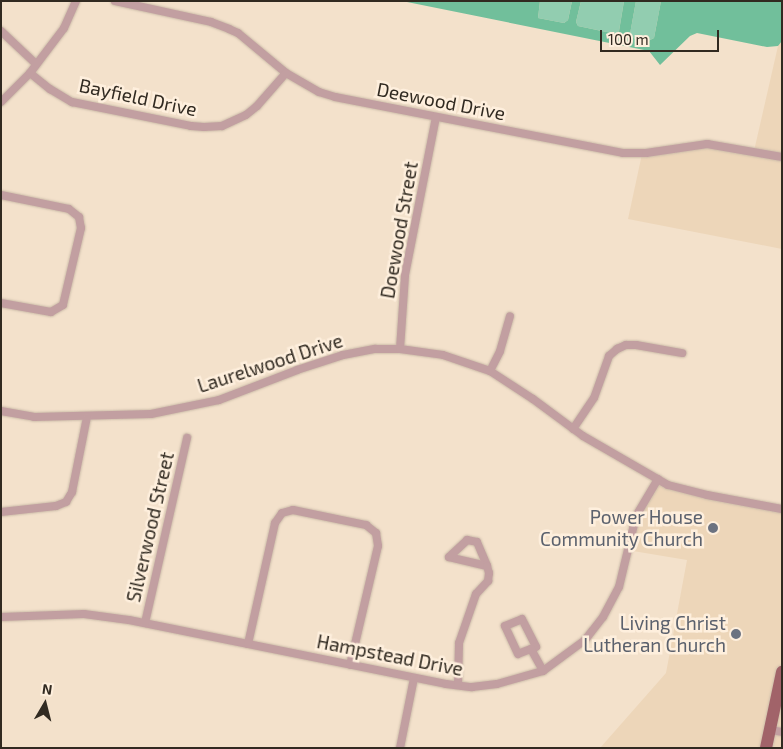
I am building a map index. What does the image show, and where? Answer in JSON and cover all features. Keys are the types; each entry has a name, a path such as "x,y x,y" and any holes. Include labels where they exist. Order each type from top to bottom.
{"main road":[{"path":"766,748 776,731 782,672"}],"street":[{"path":"1,102 30,73 64,28 76,1"},
{"name":"Deewood Drive","path":"115,1 211,22 229,29 238,34 286,73 319,92 335,97 623,153 637,154 706,144 782,157"},
{"path":"1,31 36,64"},
{"name":"Bayfield Drive","path":"30,73 50,89 72,102 204,127 222,126 246,115 286,73"},
{"name":"Doewood Street","path":"400,349 405,274 436,117"},
{"path":"1,195 69,209 79,217 81,228 66,299 58,310 51,312 1,303"},
{"path":"490,371 500,351 510,316"},
{"path":"573,429 594,398 609,356 617,349 626,345 636,345 682,353"},
{"name":"Laurelwood Drive","path":"1,411 34,417 151,414 219,400 342,355 375,349 400,349 443,355 490,371 533,399 573,429 668,485 707,495 782,509"},
{"path":"1,512 56,506 66,502 72,492 86,417"},
{"name":"Silverwood Street","path":"145,623 187,438"},
{"name":"Hampstead Drive","path":"1,617 84,614 145,623 414,678 458,685 497,684 543,671 585,640 606,612 618,587 636,516 658,479"},
{"path":"248,644 275,522 282,513 293,510 366,525 376,533 378,546 350,665"},
{"path":"458,685 459,643 476,594 488,581 489,573 477,542 467,540 449,557 486,566"},
{"path":"522,619 536,647 531,649 518,654 505,626 522,619"},
{"path":"531,649 543,671"},
{"path":"400,748 414,678"}],"shaded area":[{"path":"782,41 782,249 628,219 642,154 683,147 754,151 778,46"},
{"path":"658,480 684,489 782,508 782,748 600,748 666,673 687,560 627,550 634,521"}],"green space":[{"path":"402,1 540,1 538,18 564,23 568,20 572,1 581,1 576,22 578,26 616,34 619,31 624,1 636,1 630,34 633,38 648,41 654,38 661,1 782,1 782,41 778,46 767,47 697,33 690,36 660,65 649,51"},
{"path":"540,1 572,1 568,20 564,23 538,18"},
{"path":"581,1 624,1 619,31 616,34 578,26 576,22"},
{"path":"636,1 661,1 654,38 648,41 633,38 630,34"}],"place":[{"name":"Power House Community Church","path":"713,528"},
{"name":"Living Christ Lutheran Church","path":"736,634"}]}
